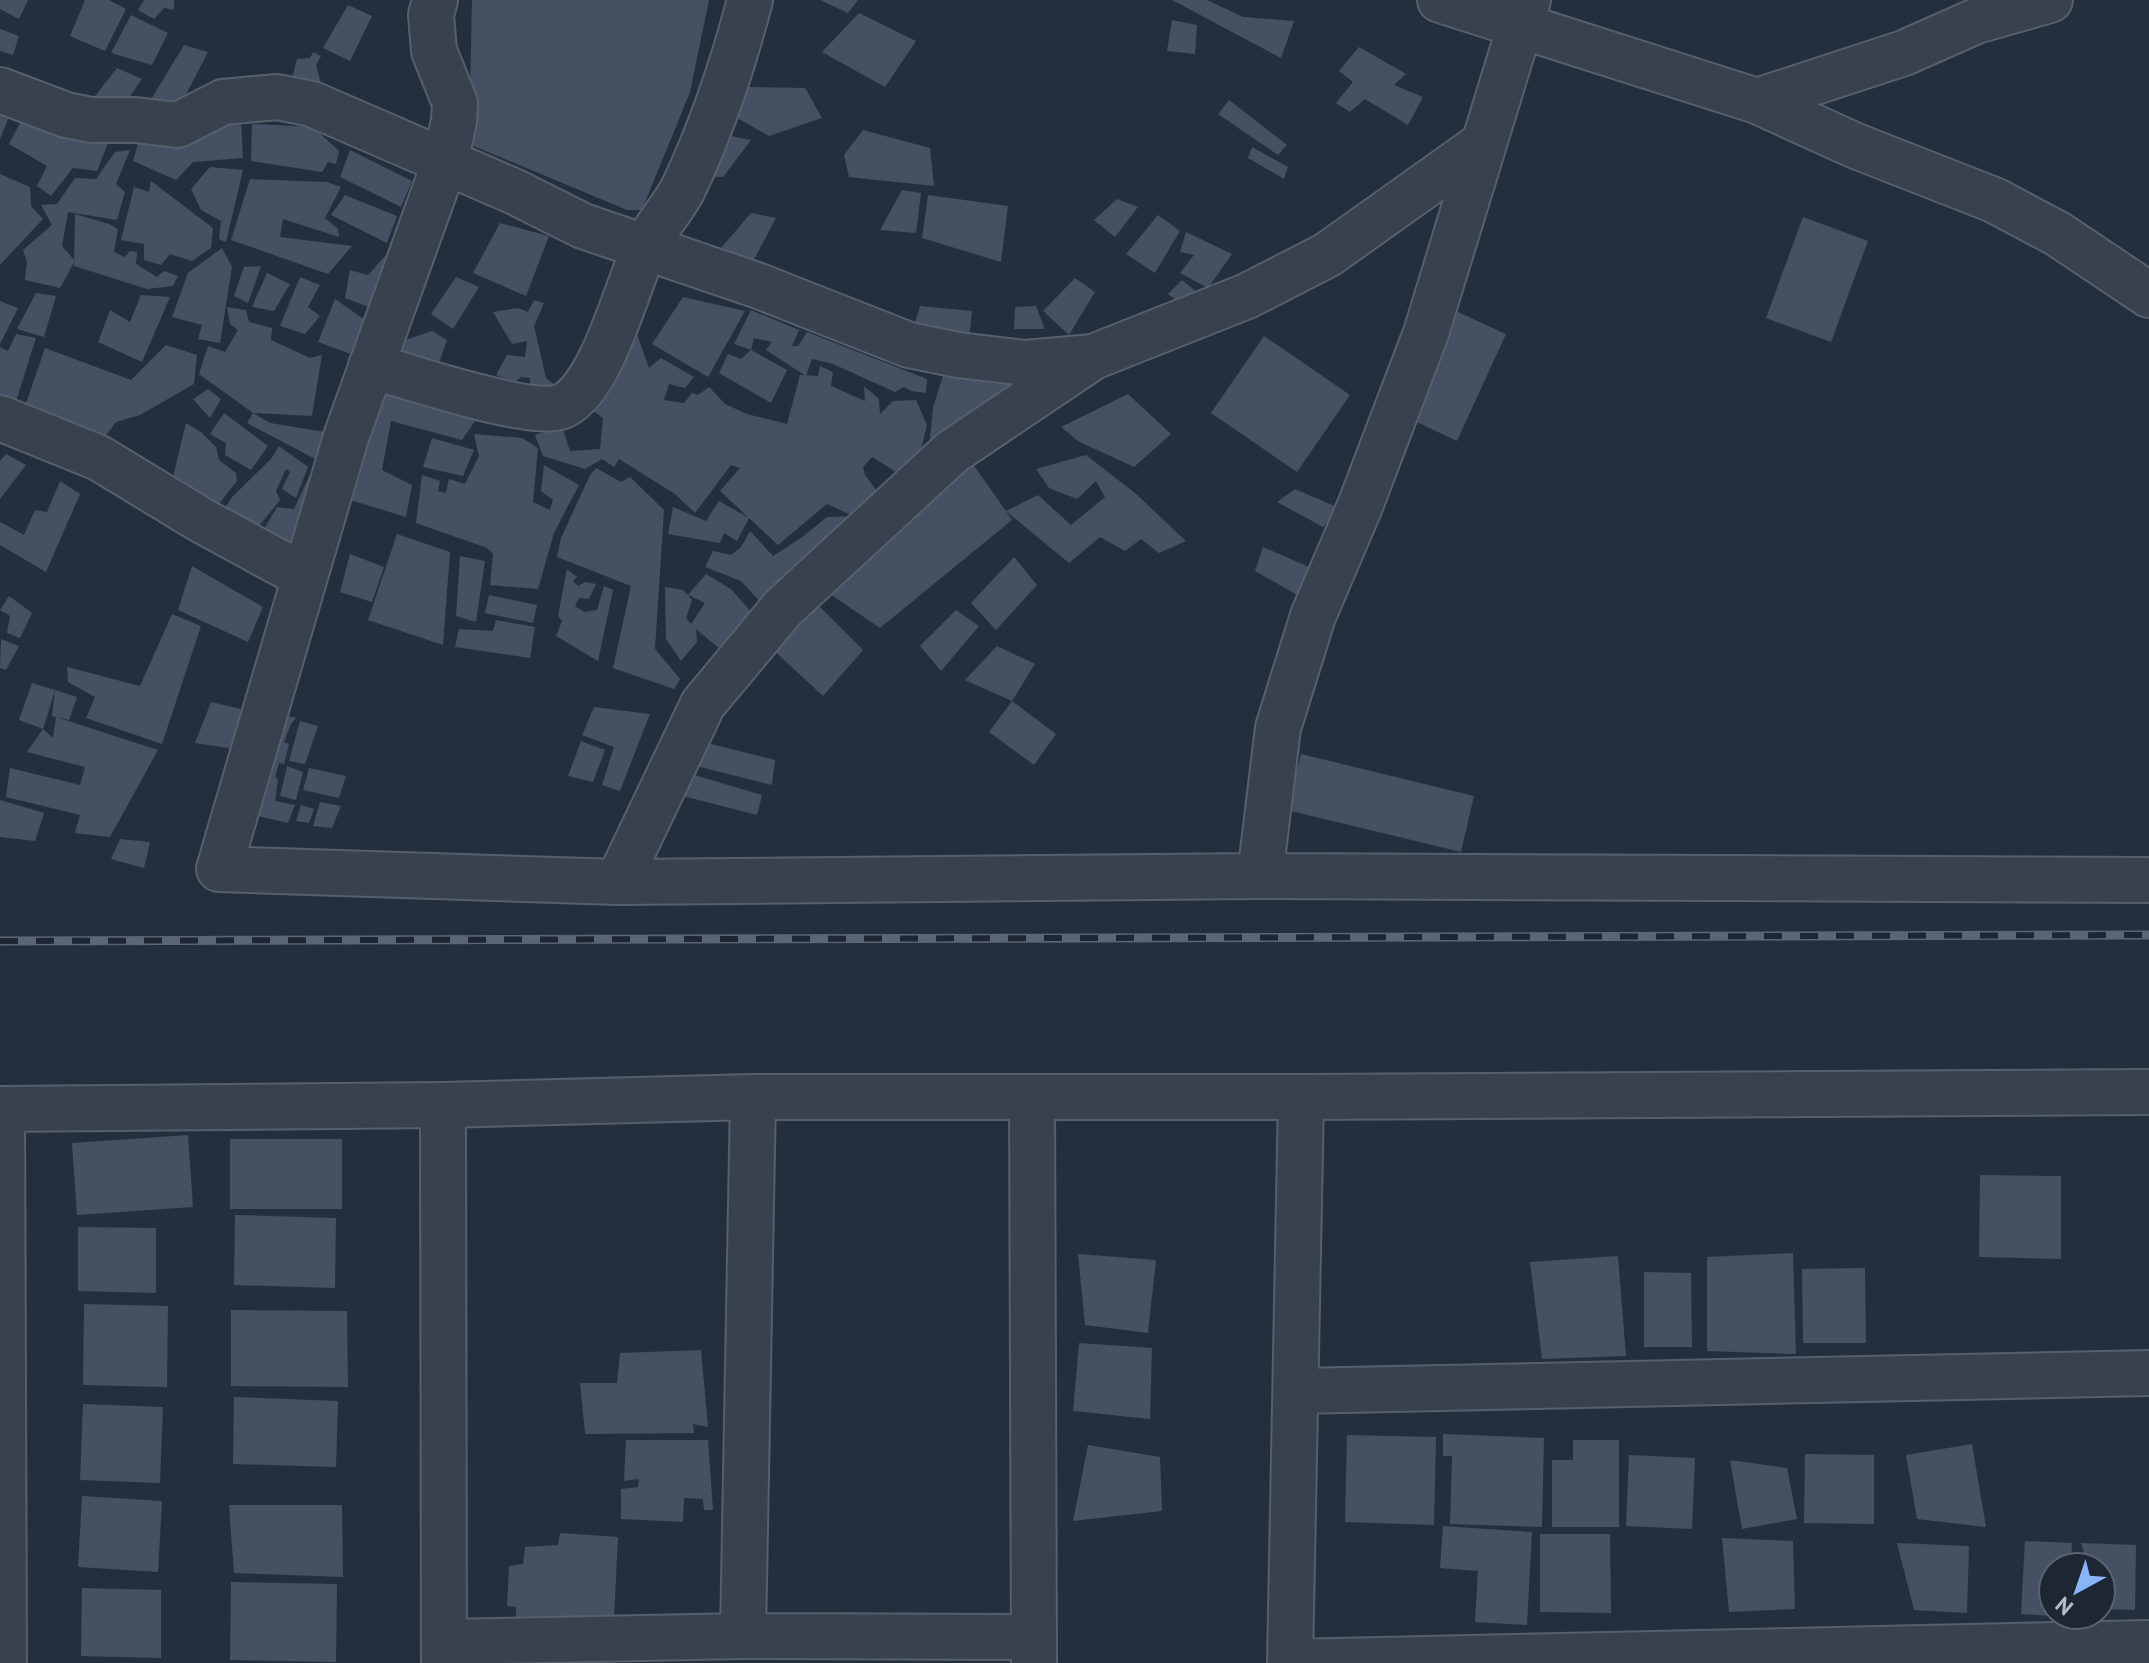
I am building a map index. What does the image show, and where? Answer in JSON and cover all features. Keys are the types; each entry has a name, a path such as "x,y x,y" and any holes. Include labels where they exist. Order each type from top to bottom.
{"street":[{"path":"435,0 431,15 434,51 455,103 445,162 346,437 219,869 618,882 1260,876 2149,880"},
{"path":"371,366 524,408 556,408 574,401 594,376 645,247 682,191 730,74 750,0"},
{"path":"1440,0 1524,12 1757,101 1856,146 1994,200 2058,234 2149,295"},
{"path":"1757,101 1904,53 1976,21 2050,0"},
{"path":"1260,876 1278,728 1313,616 1360,506 1426,333 1524,12"},
{"path":"0,90 66,115 92,120 135,120 178,125 223,102 277,97 312,104 513,191 583,226 759,286 909,345 1025,363 1093,357"},
{"path":"618,882 703,704 783,608 952,452 1093,357 1247,296 1327,255 1483,144"},
{"path":"0,418 99,458 201,520 304,576"},
{"path":"4,1663 1,1109 443,1105 753,1097 2149,1092"},
{"path":"743,1636 753,1097"},
{"path":"443,1105 444,1653 743,1636 1034,1650 1032,1097"},
{"path":"1301,1097 1290,1662 2149,1643"},
{"path":"1296,1391 2149,1373"}],"building":[{"path":"0,0 28,0 19,19 0,9"},
{"path":"85,0 109,0 126,9 105,51 70,36"},
{"path":"144,0 174,0 174,10 164,8 154,19 138,10"},
{"path":"472,0 709,0 690,92 642,210 627,210 469,144"},
{"path":"820,0 858,0 848,13"},
{"path":"1172,0 1207,0 1243,17 1294,21 1281,58"},
{"path":"348,5 372,16 350,61 323,48"},
{"path":"859,13 916,41 885,87 822,52"},
{"path":"131,15 168,33 152,65 111,53"},
{"path":"1172,20 1197,25 1195,54 1167,51"},
{"path":"0,29 19,36 13,55 0,51"},
{"path":"184,45 208,52 176,114 144,111"},
{"path":"1359,47 1406,74 1394,85 1423,97 1408,125 1365,99 1350,112 1336,103 1353,82 1339,71"},
{"path":"313,52 321,56 316,65 322,87 289,90 297,59 310,58"},
{"path":"117,68 142,79 119,112 87,106"},
{"path":"742,87 805,88 822,118 769,136 726,112"},
{"path":"1229,100 1287,145 1278,155 1218,114"},
{"path":"0,110 10,114 0,139"},
{"path":"21,121 108,143 97,171 73,168 51,196 37,186 47,166 9,144"},
{"path":"241,121 243,158 193,162 176,180 133,161 143,126"},
{"path":"252,124 313,127 339,151 336,164 328,162 322,172 251,161"},
{"path":"863,130 930,148 934,186 849,177 844,155"},
{"path":"721,134 751,140 723,177 697,176"},
{"path":"1252,147 1288,167 1284,179 1248,158"},
{"path":"130,150 116,184 125,192 117,220 68,212 62,246 75,261 60,288 25,280 27,262 23,250 52,225 41,205 57,204 75,178 96,179 115,152"},
{"path":"350,150 412,181 401,207 340,177"},
{"path":"210,167 243,170 226,242 219,239 221,221 201,210 191,189"},
{"path":"0,174 30,187 31,206 43,219 0,265"},
{"path":"250,179 327,182 341,187 325,218 338,229 339,237 283,219 280,237 352,246 328,274 231,240"},
{"path":"151,181 213,228 211,248 192,261 170,254 161,265 144,260 144,244 121,240 134,187 149,192"},
{"path":"902,190 921,193 916,233 880,230"},
{"path":"345,195 397,216 387,243 331,215"},
{"path":"928,195 1008,206 1001,262 922,238"},
{"path":"1117,199 1138,207 1115,237 1094,220"},
{"path":"751,213 776,218 750,267 715,255"},
{"path":"75,214 118,229 114,252 125,257 130,251 137,252 136,264 157,277 164,271 178,276 173,286 147,289 74,266"},
{"path":"1158,215 1180,231 1155,273 1126,254"},
{"path":"1803,217 1868,241 1831,342 1766,318"},
{"path":"500,223 549,236 526,296 473,273"},
{"path":"1186,232 1232,254 1208,288 1180,273 1194,255 1180,252"},
{"path":"404,235 377,310 345,298 350,270 368,275"},
{"path":"222,248 232,267 220,343 198,339 202,325 172,317 188,273"},
{"path":"261,266 248,303 234,296 244,267"},
{"path":"267,273 290,284 274,311 252,307"},
{"path":"300,277 320,285 308,307 320,316 305,334 280,326"},
{"path":"456,277 479,287 453,329 431,314"},
{"path":"1075,278 1095,292 1069,335 1043,311"},
{"path":"1182,280 1198,293 1187,308 1168,294"},
{"path":"36,293 56,296 44,337 17,329"},
{"path":"141,295 170,297 142,362 98,342 110,310 130,322"},
{"path":"683,297 745,311 708,377 652,344"},
{"path":"335,299 371,324 356,356 318,342"},
{"path":"534,300 544,303 534,326 546,378 565,393 530,398 530,378 521,377 515,382 496,375 507,355 525,357 527,341 512,344 493,312 518,308 528,312"},
{"path":"0,301 18,308 0,344"},
{"path":"920,306 972,311 969,341 910,339"},
{"path":"1036,306 1045,329 1014,329 1015,307"},
{"path":"227,307 246,310 249,322 272,328 271,340 310,358 322,355 312,416 253,413 199,374 208,346 225,352 238,330 230,324"},
{"path":"1449,308 1506,334 1457,441 1400,414"},
{"path":"751,310 799,330 792,346 798,346 807,332 927,379 926,393 904,387 895,392 833,364 812,359 806,376 766,350 772,342 754,338 751,350 734,344"},
{"path":"632,320 649,368 661,358 694,377 685,388 669,384 664,400 684,403 692,393 698,395 709,387 725,404 747,414 787,424 800,375 818,376 820,366 833,372 831,386 865,401 864,386 879,399 880,414 893,401 916,400 927,425 921,450 906,478 872,457 863,467 865,475 880,495 853,516 827,504 778,545 720,491 740,468 731,465 695,513 675,494 619,459 614,467 602,459 585,469 543,456 535,435 562,426 570,451 600,449 603,418 584,404"},
{"path":"432,331 447,340 432,383 401,353 405,340"},
{"path":"16,334 36,338 13,411 0,405 0,347 8,351"},
{"path":"1264,336 1350,395 1297,472 1211,413"},
{"path":"166,345 197,355 194,384 140,415 116,422 98,446 22,415 45,348 131,380"},
{"path":"751,350 787,370 771,403 719,373 728,354 741,359"},
{"path":"945,369 1024,383 928,459 933,408"},
{"path":"382,386 460,410 475,421 462,440 391,421 382,470 412,485 406,517 337,496 344,480 358,481 366,452 343,449"},
{"path":"208,389 221,399 210,418 193,399"},
{"path":"1128,394 1171,434 1134,467 1078,441 1061,427"},
{"path":"224,413 268,446 251,470 225,455 226,443 210,434"},
{"path":"253,413 270,423 331,433 321,462 247,423"},
{"path":"186,423 216,447 219,460 236,473 237,481 210,515 170,489"},
{"path":"474,434 522,438 538,448 533,502 550,510 553,500 541,491 544,465 579,485 554,533 538,589 490,585 493,554 487,548 416,523 422,475 440,481 438,491 446,493 449,479 465,484 479,456"},
{"path":"432,438 474,450 463,476 423,467"},
{"path":"279,446 308,467 296,498 282,489 290,472 286,469 276,491 280,500 251,536 217,519 233,496 271,459"},
{"path":"6,454 26,465 0,499 0,461"},
{"path":"1086,455 1135,493 1186,541 1159,553 1141,539 1125,551 1100,537 1069,563 1006,511 1038,495 1071,525 1105,497 1096,481 1077,499 1049,488 1036,469"},
{"path":"970,460 1012,520 880,628 824,590"},
{"path":"596,468 621,482 630,477 664,510 655,649 680,679 674,689 613,668 631,586 557,557 561,538"},
{"path":"312,470 322,472 289,560 256,543 277,507 294,509"},
{"path":"60,481 80,494 46,572 0,545 0,522 24,535 35,510 47,512"},
{"path":"1295,489 1339,508 1323,527 1277,502"},
{"path":"719,501 749,518 737,541 724,533 720,543 668,534 673,507 706,521"},
{"path":"853,516 762,604 741,581 705,567 713,551 731,555 741,547 750,531 773,556 827,517"},
{"path":"397,534 450,552 443,645 368,620"},
{"path":"1263,547 1309,567 1299,596 1255,571"},
{"path":"350,554 384,567 372,602 340,592"},
{"path":"460,556 485,561 476,622 456,616"},
{"path":"1014,557 1037,585 996,630 971,603"},
{"path":"192,566 263,607 248,642 178,610"},
{"path":"567,569 577,577 573,581 578,586 585,582 596,584 589,599 579,598 575,606 584,612 597,610 604,586 613,590 598,661 556,636 562,621 558,616"},
{"path":"706,574 731,589 752,613 721,650 696,629 697,642 681,661 666,639 665,587 683,590 688,595","holes":["688,595 705,603 691,624 686,618 692,600"]},
{"path":"489,595 537,605 533,623 485,613"},
{"path":"9,596 32,613 20,638 7,633 10,616 0,610"},
{"path":"817,604 863,650 823,696 769,646"},
{"path":"956,610 979,626 941,671 920,646"},
{"path":"172,614 201,626 162,744 86,718 95,697 68,682 67,667 140,686"},
{"path":"496,620 535,627 530,658 455,647 459,629 493,631"},
{"path":"1,639 19,646 6,670 0,668"},
{"path":"997,646 1035,664 1012,701 965,680"},
{"path":"32,683 55,690 43,729 19,720"},
{"path":"55,690 77,697 69,720 52,716"},
{"path":"1012,701 1056,734 1034,765 989,732"},
{"path":"211,702 246,710 235,749 195,743"},
{"path":"594,707 650,714 620,791 602,785 614,747 582,735"},
{"path":"274,713 296,718 284,742 289,744 284,764 279,763 275,777 278,779 275,801 295,805 288,823 253,815"},
{"path":"56,717 158,750 110,837 75,833 80,815 6,797 10,768 80,785 85,767 27,752 43,729 53,738"},
{"path":"300,721 318,726 305,764 289,761"},
{"path":"581,741 605,750 593,782 568,776"},
{"path":"703,742 775,760 772,785 696,766"},
{"path":"1301,754 1474,796 1461,852 1287,810"},
{"path":"287,766 303,772 296,800 280,796"},
{"path":"309,768 346,776 339,798 303,790"},
{"path":"691,774 762,795 757,815 679,795"},
{"path":"0,800 44,813 35,841 0,837"},
{"path":"320,802 341,806 332,828 313,826"},
{"path":"301,805 314,809 309,823 296,821"},
{"path":"120,839 150,842 144,868 111,859"},
{"path":"188,1135 193,1207 77,1215 72,1143"},
{"path":"230,1139 342,1139 342,1209 230,1209"},
{"path":"1980,1175 2061,1176 2061,1259 1979,1257"},
{"path":"235,1215 336,1218 335,1288 234,1285"},
{"path":"78,1227 156,1228 156,1293 78,1291"},
{"path":"1793,1253 1796,1354 1707,1351 1707,1257"},
{"path":"1078,1254 1156,1260 1148,1333 1085,1325"},
{"path":"1618,1256 1626,1356 1542,1359 1530,1262"},
{"path":"1865,1268 1866,1343 1803,1343 1802,1269"},
{"path":"1644,1272 1691,1273 1692,1347 1644,1347"},
{"path":"84,1304 168,1306 167,1387 83,1385"},
{"path":"231,1310 347,1311 348,1387 231,1386"},
{"path":"1079,1343 1152,1348 1150,1419 1073,1411"},
{"path":"701,1350 708,1427 693,1424 694,1433 585,1434 580,1383 617,1383 620,1353"},
{"path":"234,1397 338,1401 336,1467 233,1464"},
{"path":"83,1404 163,1407 160,1483 80,1480"},
{"path":"1443,1434 1544,1438 1542,1527 1450,1524 1452,1456 1443,1456"},
{"path":"1347,1435 1436,1437 1434,1525 1345,1522"},
{"path":"626,1440 708,1440 713,1510 704,1510 703,1499 684,1498 683,1522 621,1519 621,1489 638,1487 639,1479 624,1481"},
{"path":"1573,1440 1619,1440 1619,1527 1552,1527 1552,1460 1573,1460"},
{"path":"1972,1444 1986,1527 1917,1519 1906,1455"},
{"path":"1088,1445 1160,1457 1162,1511 1073,1521"},
{"path":"1805,1454 1874,1455 1874,1524 1804,1523"},
{"path":"1629,1455 1695,1458 1692,1529 1626,1526"},
{"path":"1730,1460 1787,1468 1797,1519 1742,1529"},
{"path":"82,1496 162,1501 158,1572 78,1567"},
{"path":"229,1505 342,1505 343,1577 234,1573"},
{"path":"1443,1526 1532,1532 1527,1625 1475,1622 1478,1571 1440,1568"},
{"path":"560,1533 618,1537 614,1619 516,1635 516,1607 507,1606 509,1566 523,1564 525,1547 558,1545"},
{"path":"1540,1534 1610,1534 1611,1613 1540,1612"},
{"path":"1722,1538 1793,1541 1795,1609 1729,1612"},
{"path":"2025,1541 2072,1543 2072,1551 2037,1551 2037,1615 2021,1614"},
{"path":"1897,1543 1969,1546 1967,1613 1914,1610"},
{"path":"2081,1543 2136,1545 2135,1610 2117,1609 2117,1551 2084,1551"},
{"path":"231,1582 337,1584 336,1662 230,1660"},
{"path":"82,1588 161,1590 161,1658 81,1656"}],"railway":[{"path":"0,941 2149,935"}]}
